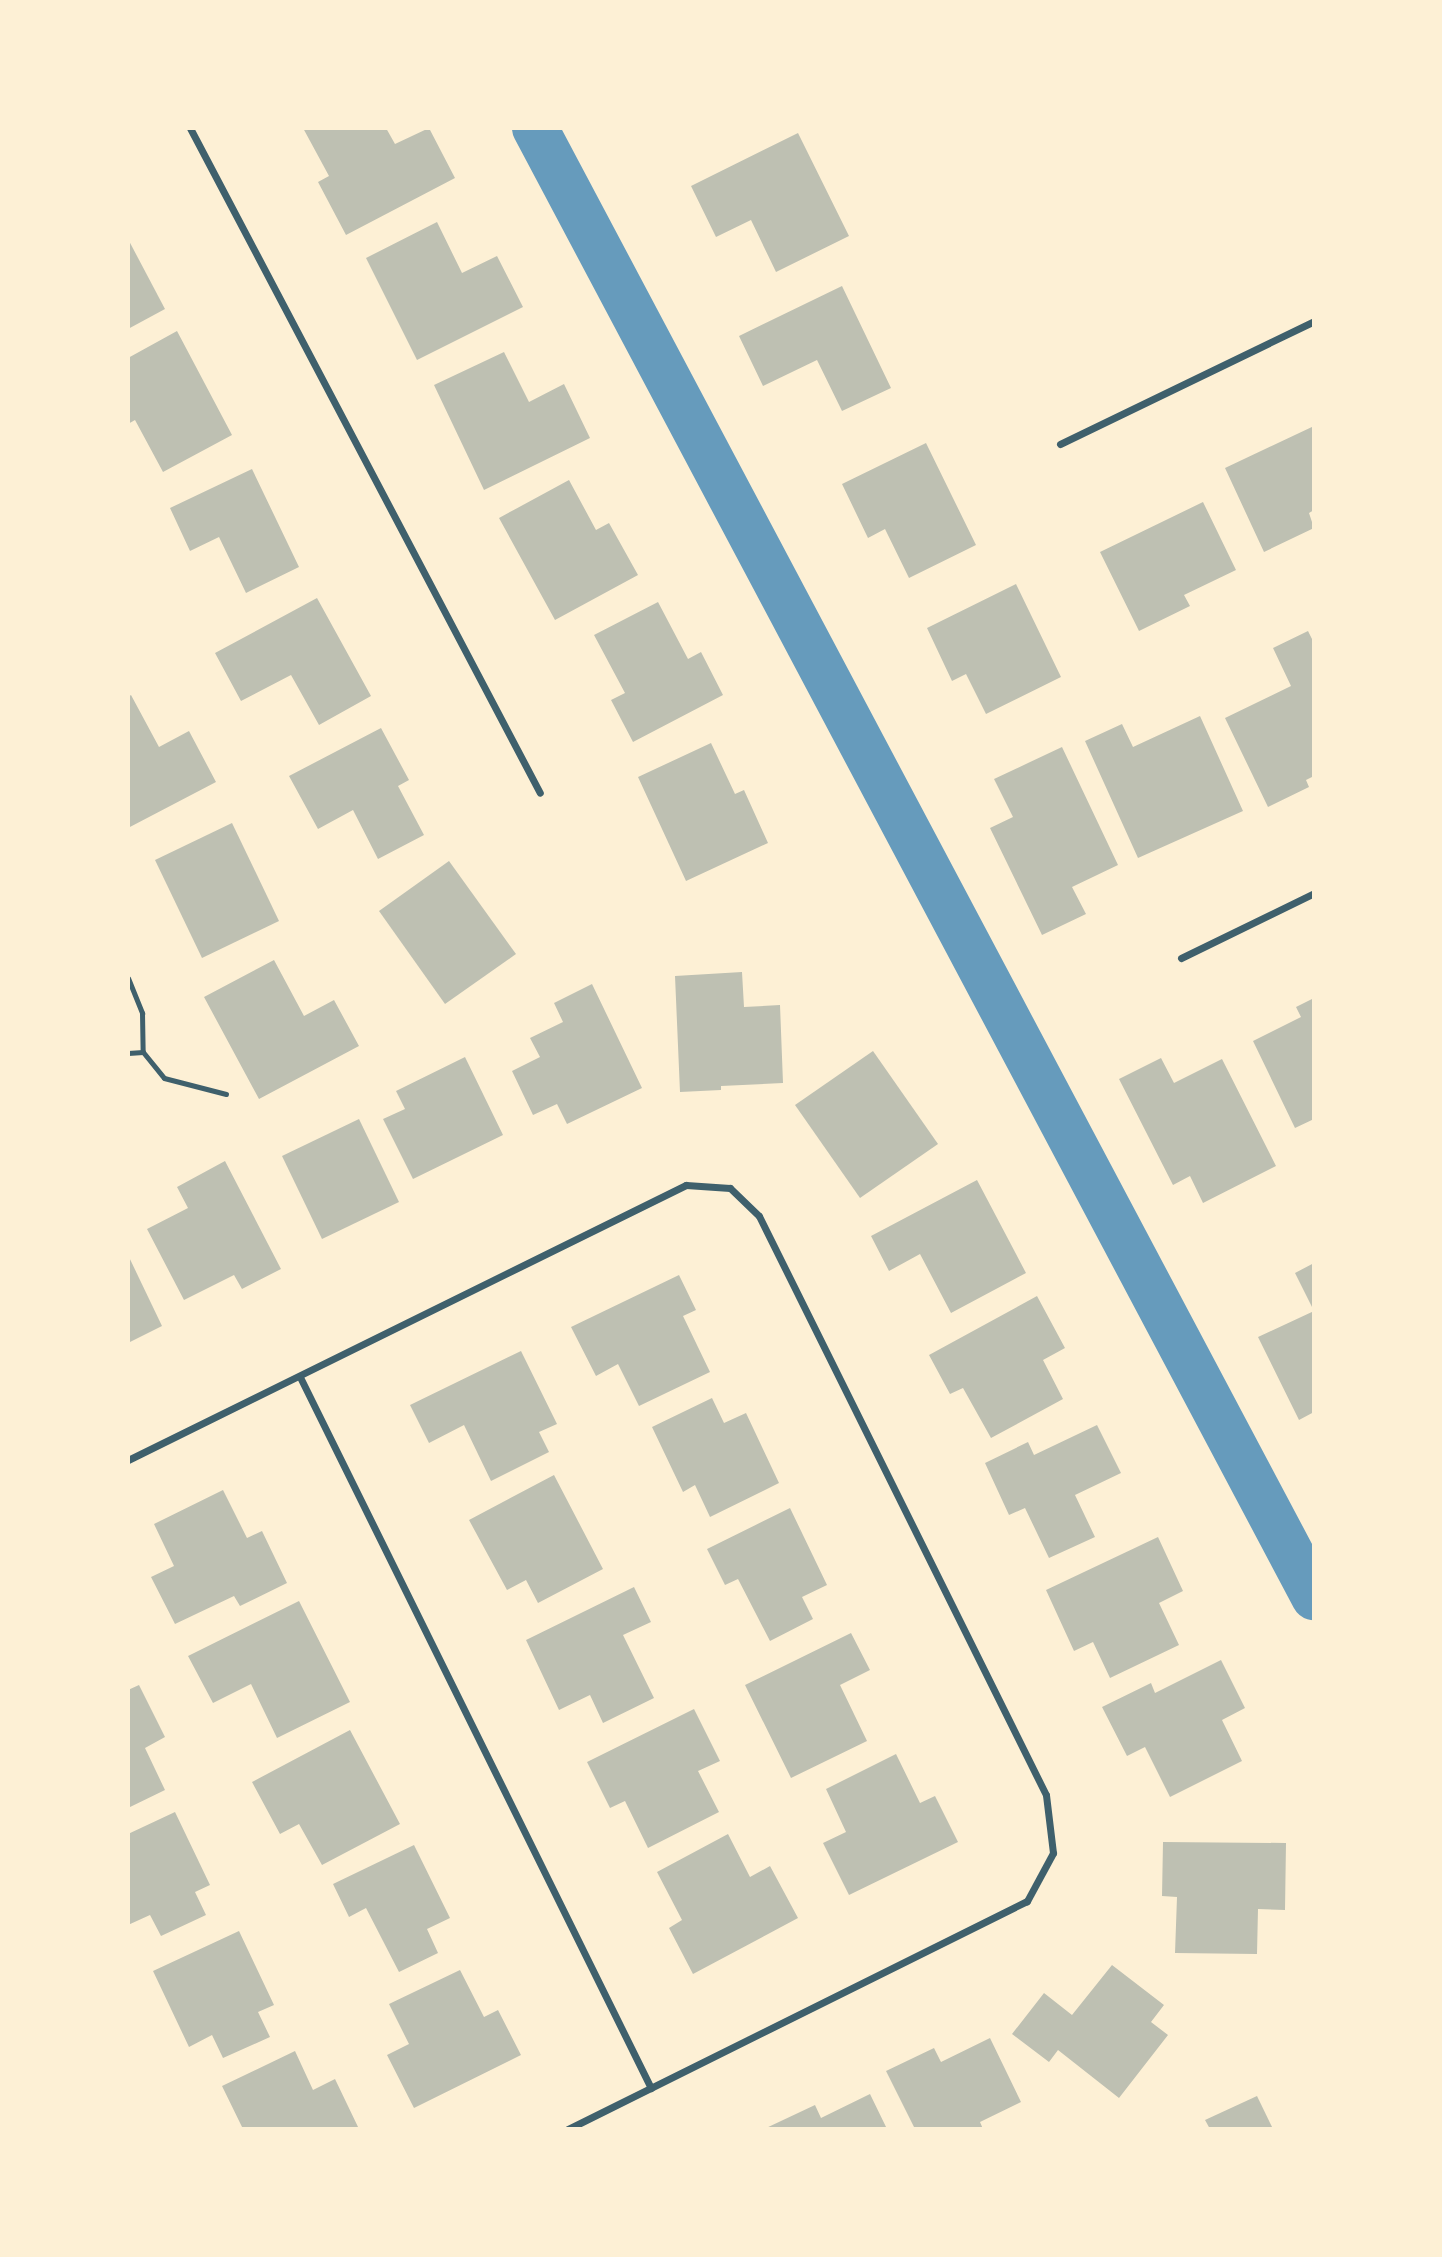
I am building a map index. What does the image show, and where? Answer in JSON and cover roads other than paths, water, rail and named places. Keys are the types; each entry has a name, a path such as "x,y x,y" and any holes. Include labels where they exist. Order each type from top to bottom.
{"street":[{"path":"190,128 540,793"},
{"path":"1060,443 1314,321"},
{"path":"1181,958 1314,893"},
{"path":"128,1460 686,1185 730,1188 759,1216 1046,1795 1053,1853 1027,1901 568,2129"},
{"path":"300,1377 651,2088"}],"lane":[{"path":"128,978 142,1013 143,1052 163,1078 226,1094"},
{"path":"128,1053 143,1052"}],"waterway":[{"path":"535,128 1314,1597"}]}
